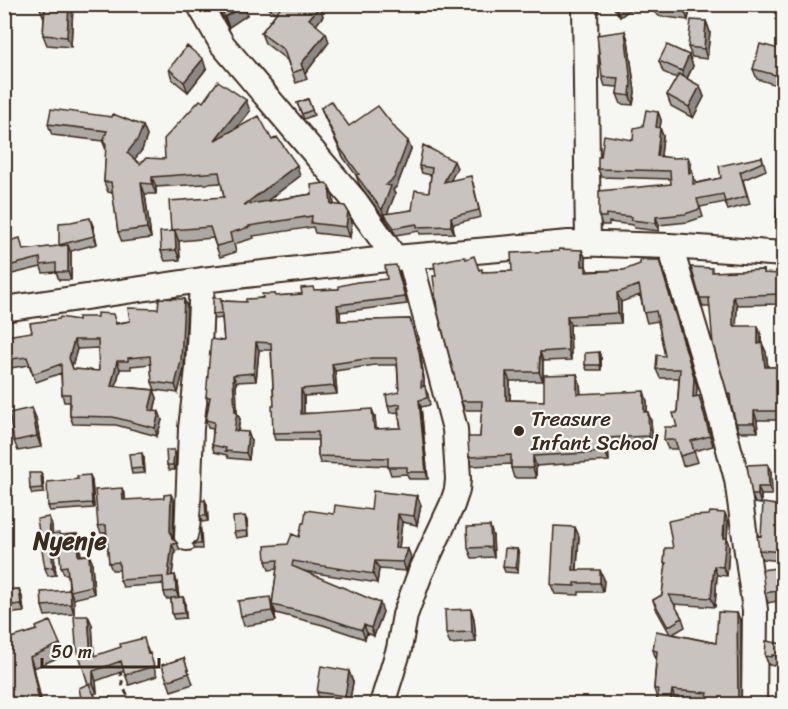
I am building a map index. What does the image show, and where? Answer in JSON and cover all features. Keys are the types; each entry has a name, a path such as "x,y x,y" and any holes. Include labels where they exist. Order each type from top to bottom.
{"street":[{"path":"199,4 222,44 402,258 455,429 458,490 420,574 405,615 399,649 381,705"},
{"path":"585,4 588,244"},
{"path":"4,309 202,280 402,258 569,243 670,246 783,254"},
{"path":"670,246 737,479 755,610 754,705"},
{"path":"187,538 191,428 198,369 202,280"}],"path":[{"path":"120,669 123,687 132,705"}],"building":[{"path":"40,4 69,4 67,37 43,35 45,8 40,8"},
{"path":"218,4 244,4 244,5 225,17"},
{"path":"275,4 318,4 320,6 309,19 326,33 301,64 303,69 292,73 284,50 261,33 280,8"},
{"path":"653,4 685,4 684,10"},
{"path":"691,20 706,21 704,49 688,47"},
{"path":"625,31 631,83 630,96 617,94 619,78 602,77 597,35"},
{"path":"760,44 783,50 779,76 753,69"},
{"path":"667,45 689,55 682,71 659,61"},
{"path":"187,46 203,59 184,82 169,69"},
{"path":"679,74 700,86 689,107 667,95"},
{"path":"218,81 246,100 215,140 259,116 272,140 277,137 297,165 244,205 312,194 311,185 326,183 329,186 331,204 345,206 348,211 346,227 311,223 312,216 249,226 230,233 232,242 216,246 210,227 171,230 169,201 224,197 219,172 152,177 152,184 141,183 147,228 118,232 111,182 104,182 106,144 103,142 107,131 48,124 51,109 112,117 113,114 143,126 138,139 127,153 140,164 146,158 165,159 164,139 200,100 203,102"},
{"path":"308,99 312,110 302,114 297,103"},
{"path":"331,101 349,126 378,106 408,141 394,178 386,185 391,186 382,210 356,175 359,174 340,148 321,108"},
{"path":"646,110 658,112 656,127 660,128 657,156 688,157 689,173 693,173 693,184 721,178 719,166 762,157 763,162 740,172 747,196 725,202 723,194 697,199 700,209 685,214 656,217 656,223 606,214 606,217 599,217 599,191 671,184 670,171 598,169 598,157 601,157 604,135 633,140 634,128 643,126"},
{"path":"423,145 454,161 444,182 471,176 479,210 451,217 451,226 417,227 417,224 394,228 384,214 412,210 415,190 429,192 432,168 419,166"},
{"path":"782,182 783,223 776,222 778,203 782,203"},
{"path":"90,218 94,236 59,245 59,223"},
{"path":"175,231 176,250 161,251 160,232"},
{"path":"20,238 23,250 68,245 68,272 56,272 56,263 41,265 40,258 4,267 4,239 5,242"},
{"path":"559,249 582,250 582,266 586,266 586,272 624,270 640,264 640,260 659,260 694,377 693,397 699,396 710,436 691,441 694,452 680,456 675,440 664,440 665,427 677,427 673,413 677,413 680,369 656,369 657,355 665,356 656,311 644,313 639,285 617,293 618,313 567,316 568,350 540,352 539,372 506,372 506,400 544,401 544,375 577,374 577,394 644,391 644,412 648,412 649,436 605,438 605,452 533,456 533,468 511,468 511,455 469,457 468,437 480,437 482,401 461,401 437,309 433,276 436,276 434,263 474,256 482,272 512,271 511,253 559,251"},
{"path":"396,265 405,297 337,305 338,321 410,319 419,351 422,372 421,387 425,386 427,398 419,400 426,472 407,472 407,467 388,467 388,458 318,456 318,432 273,433 271,343 256,342 254,373 233,375 235,412 237,412 234,431 248,432 246,453 225,451 226,448 212,445 214,422 206,420 210,397 206,397 211,339 224,341 221,301 246,302 246,299 263,298 262,294 275,294 275,296 302,294 301,288 339,289 339,286 357,282 387,279 385,266","holes":["372,358 397,358 399,392 386,395 388,406 400,404 398,408 401,428 374,429 372,409 301,414 301,389 334,386 332,364"]},
{"path":"691,267 712,268 712,272 763,270 763,273 780,274 779,294 733,296 733,326 758,326 758,344 762,343 765,367 783,367 783,411 754,411 754,423 736,423 730,394 728,395 713,344 709,298 700,298"},
{"path":"159,298 184,299 181,361 175,385 152,382 150,356 117,361 111,386 154,390 149,410 159,412 155,428 113,417 70,416 70,394 62,394 61,364 33,374 27,357 4,360 4,348 7,348 6,336 32,332 30,323 60,317 78,320 78,317 97,317 97,313 113,314 116,324 130,321 128,308 158,309","holes":["74,340 98,340 99,371 73,369 69,358"]},
{"path":"213,298 221,298 222,313 213,314"},
{"path":"599,352 600,365 585,365 585,353"},
{"path":"32,408 37,436 14,441 9,413"},
{"path":"166,450 174,450 173,465 167,465"},
{"path":"142,453 143,468 131,469 129,454"},
{"path":"768,464 769,487 758,487 758,495 752,495 747,465"},
{"path":"29,473 41,473 42,488 30,489"},
{"path":"90,475 92,503 48,506 47,482 78,479 77,476"},
{"path":"122,488 123,500 164,498 164,495 171,494 170,531 177,543 172,544 168,576 175,575 176,591 164,592 163,577 120,580 119,562 109,563 106,525 98,526 95,490"},
{"path":"373,491 417,496 414,516 398,514 395,548 408,549 403,562 375,561 373,574 293,561 292,566 380,603 371,628 364,625 362,630 320,616 272,605 278,560 266,561 265,546 288,544 292,534 299,537 306,510 334,514 335,505 371,510"},
{"path":"205,500 206,516 200,516 201,501"},
{"path":"763,503 783,506 783,552 759,550 757,535 761,536"},
{"path":"710,512 725,513 723,538 726,538 723,567 714,566 711,598 669,595 682,618 668,627 653,600 662,595 666,563 664,563 665,548 673,548 668,521 709,515"},
{"path":"245,516 247,531 234,532 233,517"},
{"path":"49,517 50,534 77,534 78,556 89,555 91,586 70,591 67,566 61,567 59,546 51,547 53,567 45,568 37,519"},
{"path":"490,526 491,547 468,548 467,527"},
{"path":"554,526 575,527 573,570 600,570 600,583 575,583 575,586 551,585"},
{"path":"200,527 201,544 193,544 197,540"},
{"path":"505,548 517,549 516,568 503,567"},
{"path":"783,567 783,590 765,593 762,570"},
{"path":"19,589 21,604 4,606 4,590"},
{"path":"70,590 71,604 42,606 41,592"},
{"path":"183,597 185,613 172,614 171,598"},
{"path":"270,597 272,611 241,616 238,601"},
{"path":"471,609 472,632 446,633 445,610"},
{"path":"718,612 737,613 737,705 705,705 708,693 672,690 670,705 657,705 658,689 654,689 657,651 653,650 656,631 716,643"},
{"path":"74,616 88,616 91,657 121,647 120,644 144,638 154,666 125,675 121,661 93,671 93,683 89,684 97,701 110,698 112,705 78,705 82,703 79,688 88,684 76,645"},
{"path":"50,621 60,644 30,657 40,705 5,705 4,689 7,688 4,681 4,640 37,630 36,627"},
{"path":"766,641 783,644 783,657 765,656"},
{"path":"184,658 189,673 167,681 162,665"},
{"path":"321,666 349,671 345,696 317,692"},
{"path":"175,698 176,705 147,705"}],"place":[{"name":"Treasure Infant School","path":"519,431"}],"district":[{"name":"Nyenje","path":"70,541"}]}
